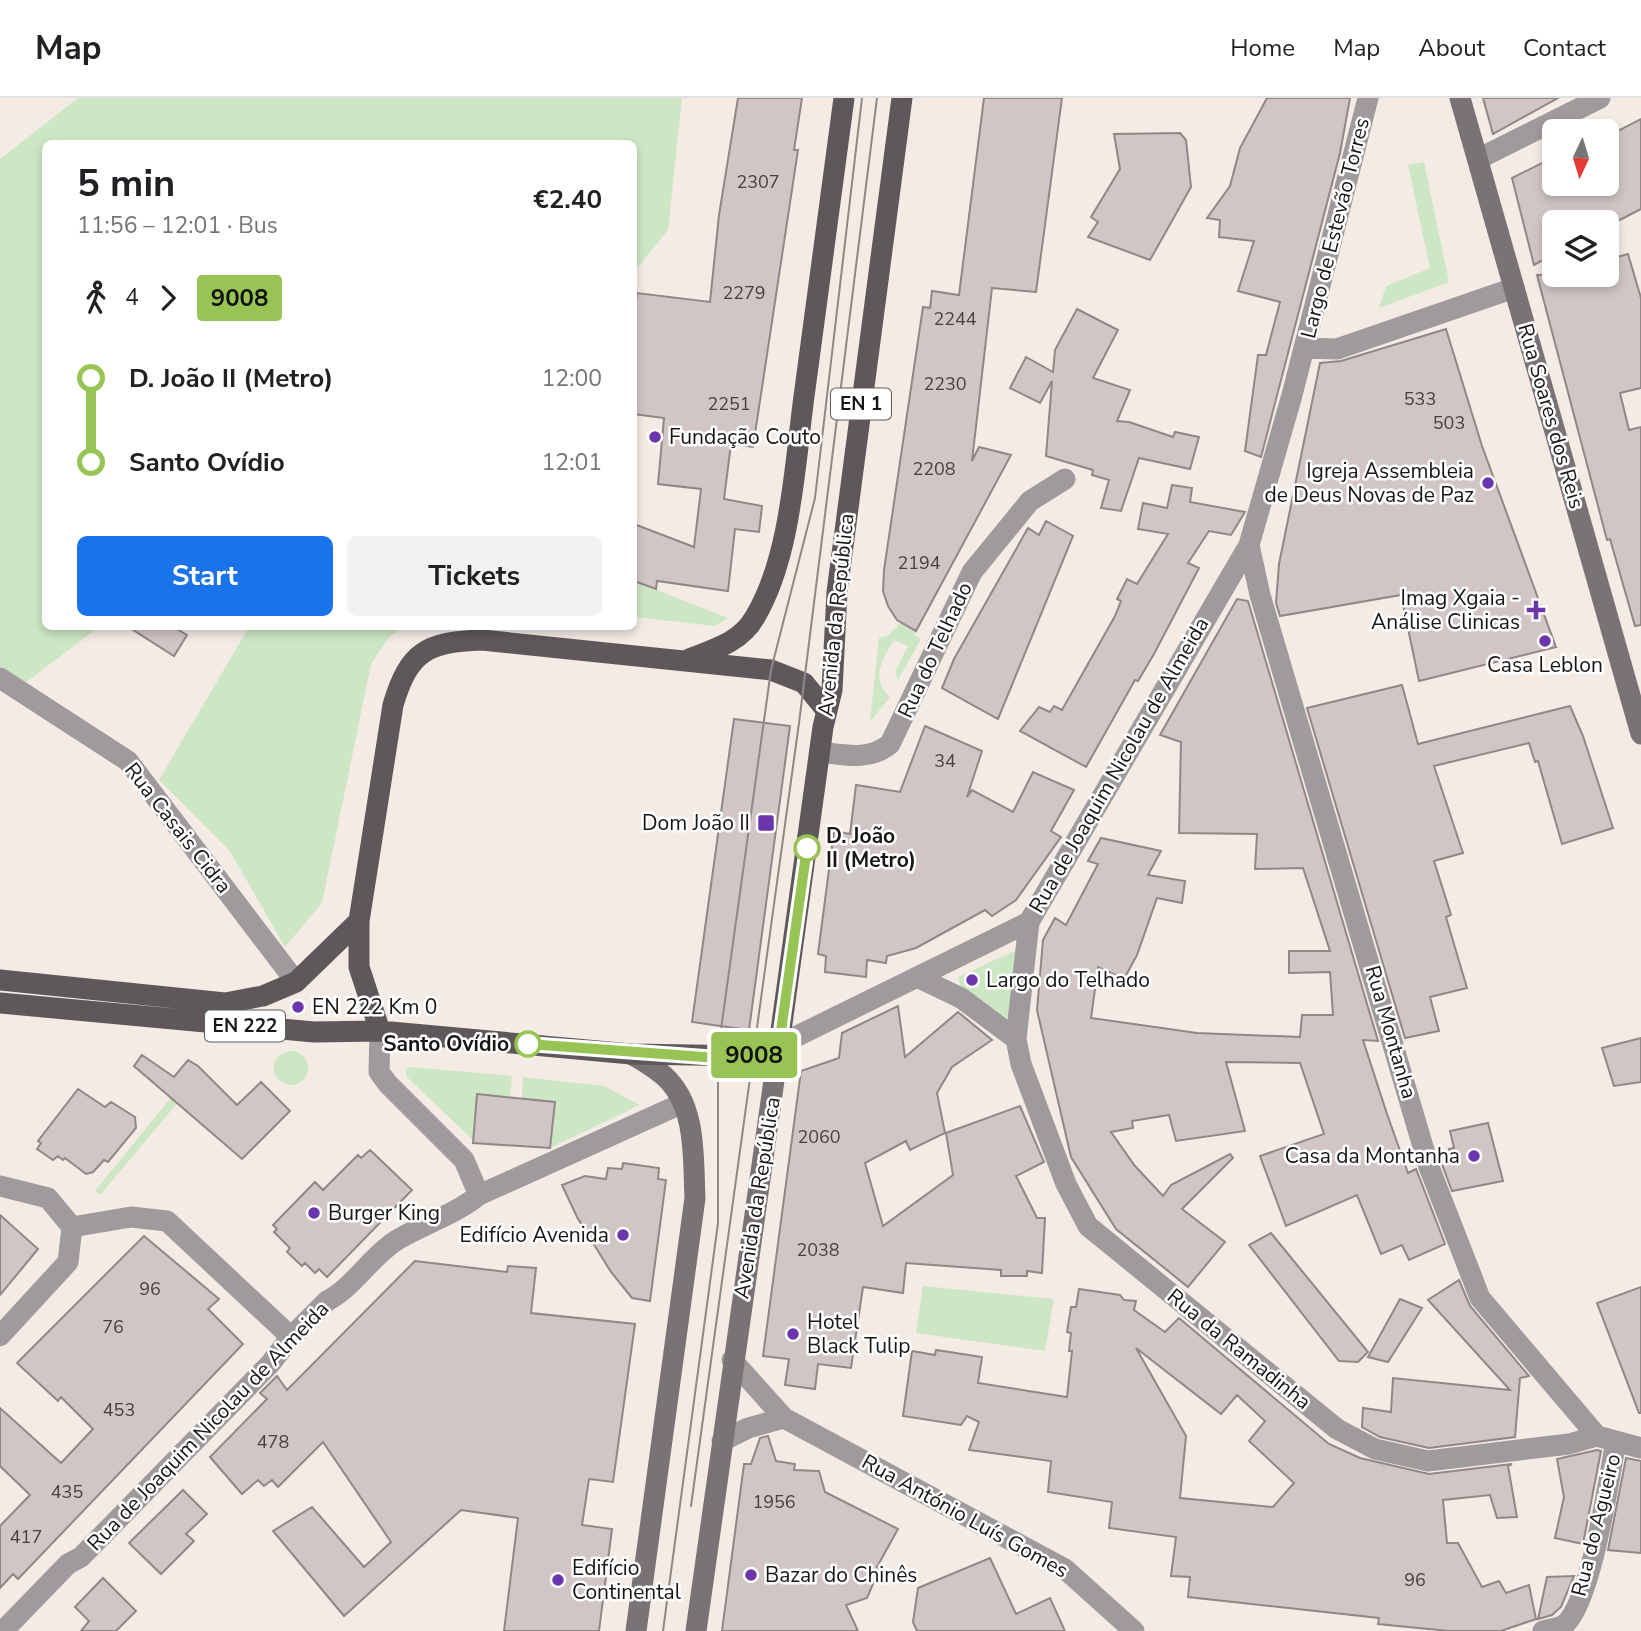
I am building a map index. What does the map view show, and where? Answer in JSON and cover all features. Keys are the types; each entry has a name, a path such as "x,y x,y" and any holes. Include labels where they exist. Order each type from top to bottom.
{"main road":[{"name":"EN 1","path":"684,661 727,645 741,634 754,620 771,582 794,469 844,98"},
{"name":"Avenida da República","path":"696,1631 732,1360 820,752 832,690 837,592 902,98"},
{"name":"Rua Soares dos Reis","path":"1460,98 1641,734"},
{"path":"380,1031 359,967 359,921 393,705 400,680 418,655 444,641 482,640 771,670 804,683 827,710"},
{"path":"0,980 225,1003 263,996 296,982 359,921"},
{"name":"EN 222","path":"0,1003 314,1032 380,1031 631,1054"},
{"path":"631,1054 752,1056 779,1045"},
{"path":"631,1054 665,1076 683,1102 691,1129 695,1198 636,1631"}],"street":[{"name":"Largo de Estevão Torres","path":"1368,98 1304,348 1336,349 1514,288"},
{"path":"1478,159 1600,98"},
{"name":"Rua de Joaquim Nicolau de Almeida","path":"779,1045 1029,922 1249,545 1304,348"},
{"name":"Rua do Telhado","path":"820,752 864,756 879,753 890,744 972,572 1030,501 1065,478"},
{"name":"Rua Montanha","path":"1249,545 1259,595 1429,1167 1480,1298 1607,1438"},
{"name":"Rua Casais Cidra","path":"0,678 128,761 296,982"},
{"path":"917,977 961,999 1016,1039 1029,922"},
{"path":"380,1031 379,1072 464,1160 479,1195"},
{"name":"Rua da Ramadinha","path":"1016,1039 1021,1063 1066,1184 1087,1226 1337,1429 1375,1449 1428,1461 1607,1438"},
{"name":"Rua de Joaquim Nicolau de Almeida","path":"10,1626 68,1563 82,1557 138,1500 270,1364 291,1337 395,1241 461,1209 479,1195 683,1102"},
{"path":"0,1186 48,1198 72,1227 68,1262 0,1336"},
{"path":"72,1227 131,1217 167,1221 195,1243 291,1337"},
{"name":"Rua António Luís Gomes","path":"732,1360 784,1418 1065,1569 1134,1631"},
{"path":"722,1441 748,1428 784,1418"},
{"path":"1607,1438 1641,1448"},
{"name":"Rua do Agueiro","path":"1543,1631 1564,1625 1577,1606 1594,1555 1607,1438"}],"green space":[{"path":"78,98 682,98 668,230 637,268 637,140 42,140 42,630 95,630 25,683 0,667 0,159"},
{"path":"1424,162 1449,282 1379,308 1386,286 1430,268 1408,165"},
{"path":"637,582 728,618 715,626 637,617"},
{"path":"901,622 916,631 914,635 921,639 898,680 895,672 908,646 894,640 882,662 879,676 880,683 890,697 870,722 879,638 889,635"},
{"path":"247,630 399,630 389,637 371,664 322,903 285,947 230,851 159,780"},
{"path":"1014,951 1021,954 1011,1016 1005,1018 961,987 958,977"},
{"path":"291,1051 303,1056 308,1068 303,1080 291,1085 279,1080 274,1068 279,1056"},
{"path":"411,1067 512,1076 510,1098 477,1095 473,1140 407,1077 406,1069"},
{"path":"190,1074 196,1081 100,1195 95,1191"},
{"path":"523,1077 604,1086 640,1105 550,1148 555,1102 522,1099"},
{"path":"923,1286 1054,1299 1045,1351 916,1333"}],"building":[{"path":"738,98 802,98 794,150 798,150 753,447 731,444 724,499 762,506 759,532 735,529 728,591 657,581 656,589 637,582 637,525 694,547 701,489 658,484 664,418 637,414 637,293 710,302 719,215"},
{"path":"984,98 1062,98 1036,292 992,288 972,461 979,447 1011,455 916,631 897,620 888,606 883,591 884,570 923,307 930,308 932,291 959,295"},
{"path":"1267,98 1350,98 1340,153 1261,457 1245,451 1258,355 1266,355 1280,302 1238,291 1254,241 1219,237 1220,220 1207,218 1230,186 1240,148"},
{"path":"1483,98 1558,98 1493,134"},
{"path":"1641,119 1641,209 1619,220 1619,210 1542,210 1542,261 1534,265 1512,178 1542,163 1542,196 1619,196 1619,130"},
{"path":"1180,133 1186,140 1191,187 1150,260 1088,237 1098,222 1091,217 1120,169 1114,134"},
{"path":"1628,254 1641,298 1641,388 1620,393 1629,430 1641,427 1641,625 1635,626 1610,539 1607,540 1537,275 1542,275 1542,287 1619,287 1619,256"},
{"path":"1077,309 1118,330 1093,378 1130,390 1117,421 1129,422 1173,437 1175,432 1199,437 1190,469 1139,458 1121,511 1101,508 1109,480 1092,475 1093,470 1046,456 1052,381 1040,403 1010,388 1026,357 1053,372 1055,350"},
{"path":"1446,329 1482,446 1556,647 1419,681 1401,595 1280,616 1276,603 1279,564 1320,363 1341,361"},
{"path":"1172,485 1192,488 1190,502 1245,512 1231,535 1209,531 1188,563 1199,568 1154,654 1138,681 1135,680 1086,767 1020,731 1039,707 1050,712 1054,706 1062,710 1115,616 1121,601 1117,599 1127,579 1137,584 1168,534 1138,529 1143,503 1167,508"},
{"path":"1046,521 1073,536 998,719 942,688 954,659 1028,528 1039,535"},
{"path":"1237,599 1248,601 1378,1041 1363,1040 1408,1173 1416,1169 1445,1244 1409,1260 1402,1245 1381,1254 1357,1195 1286,1226 1260,1156 1324,1134 1300,1063 1226,1062 1245,1131 1176,1141 1169,1115 1132,1121 1133,1128 1111,1132 1135,1166 1163,1196 1171,1185 1230,1154 1233,1158 1182,1209 1225,1242 1188,1287 1116,1229 1071,1157 1037,1010 1043,940 1055,918 1066,925 1098,864 1088,861 1101,838 1161,851 1148,875 1185,881 1182,903 1157,898 1137,955 1124,979 1098,967 1091,1018 1197,1033 1300,1037 1302,1015 1333,1015 1330,972 1289,973 1289,951 1330,951 1303,868 1255,869 1257,834 1179,833 1181,742 1160,735"},
{"path":"133,630 179,630 187,635 174,656"},
{"path":"1402,685 1418,744 1570,706 1583,736 1613,828 1562,844 1538,761 1535,762 1529,743 1434,766 1463,853 1434,861 1451,915 1446,917 1467,988 1430,997 1439,1031 1405,1038 1307,708"},
{"path":"734,719 790,726 749,1030 692,1022"},
{"path":"925,726 982,751 967,797 972,790 1013,812 1033,772 1074,790 1051,831 1061,837 1016,900 992,916 985,910 916,948 887,956 886,963 867,960 866,977 825,972 826,956 818,954 834,831 850,834 856,785 900,792"},
{"path":"898,1006 905,1057 958,1012 992,1040 952,1067 937,1093 945,1133 910,1150 906,1141 865,1163 883,1226 953,1175 946,1133 1020,1106 1044,1162 1016,1176 1037,1218 1045,1218 1042,1273 1027,1271 1027,1276 1001,1276 1001,1270 906,1263 903,1293 863,1287 851,1368 818,1364 815,1389 785,1385 789,1359 763,1356 801,1071 839,1058 842,1033"},
{"path":"1641,1038 1641,1082 1614,1086 1602,1048"},
{"path":"142,1055 174,1077 188,1060 198,1066 237,1105 261,1082 290,1111 242,1159 134,1066"},
{"path":"78,1089 105,1107 111,1102 135,1117 136,1128 108,1162 104,1160 93,1172 86,1174 65,1158 63,1160 58,1156 53,1160 37,1149 41,1143 38,1141"},
{"path":"477,1094 555,1102 550,1148 473,1143"},
{"name":"Casa da Montanha","path":"1488,1123 1503,1181 1452,1191 1440,1159 1451,1155 1449,1149 1454,1148 1450,1131"},
{"path":"370,1150 412,1190 327,1277 319,1269 315,1273 305,1263 302,1266 287,1252 290,1248 274,1232 277,1229 273,1225 315,1182 323,1190 358,1155 361,1158"},
{"name":"Edifício Avenida","path":"623,1163 659,1168 658,1179 666,1180 650,1301 632,1298 611,1272 577,1217 562,1185 585,1176 606,1179 608,1168 622,1169"},
{"path":"0,1215 38,1249 0,1295"},
{"path":"1271,1233 1368,1352 1358,1362 1339,1361 1249,1245"},
{"path":"144,1236 219,1299 208,1309 243,1344 18,1579 13,1574 0,1588 0,1526 30,1495 0,1466 0,1408 61,1463 93,1429 61,1397 58,1401 17,1363"},
{"path":"415,1261 507,1272 508,1266 536,1268 531,1313 635,1324 613,1482 589,1479 582,1525 612,1529 599,1631 504,1631 518,1518 461,1510 344,1616 273,1531 312,1507 364,1567 391,1542 323,1442 278,1487 272,1480 264,1486 258,1480 242,1494 210,1457 267,1399 260,1393 277,1376 287,1390"},
{"path":"1459,1280 1470,1306 1529,1376 1520,1378 1515,1437 1429,1448 1380,1437 1362,1427 1363,1408 1391,1412 1393,1378 1510,1390 1428,1300"},
{"path":"1641,1287 1641,1413 1639,1413 1597,1303"},
{"path":"1079,1289 1120,1295 1124,1300 1136,1301 1134,1310 1165,1332 1179,1318 1329,1444 1360,1458 1429,1474 1512,1464 1508,1466 1517,1517 1497,1518 1490,1495 1443,1500 1447,1543 1458,1543 1482,1587 1499,1581 1506,1593 1529,1585 1536,1619 1501,1631 1449,1631 1378,1624 1379,1618 1188,1597 1190,1577 1171,1576 1176,1537 1109,1528 1112,1502 1048,1492 1051,1461 969,1450 979,1422 967,1416 961,1425 903,1416 912,1351 935,1355 936,1350 982,1357 978,1383 1067,1397 1072,1351 1069,1351 1071,1333 1067,1332 1071,1307 1076,1307","holes":["1136,1348 1221,1414 1237,1395 1265,1421 1249,1441 1294,1483 1273,1507 1180,1498 1186,1436"]},
{"path":"1400,1299 1422,1308 1388,1362 1368,1357"},
{"path":"768,1436 776,1461 795,1464 794,1470 819,1471 825,1492 898,1529 877,1567 880,1568 867,1598 846,1605 858,1631 722,1631 744,1464 751,1464 760,1438"},
{"path":"1601,1451 1583,1544 1555,1538 1564,1497 1557,1459"},
{"path":"1626,1458 1641,1461 1641,1553 1608,1550"},
{"path":"183,1490 207,1514 186,1534 194,1541 161,1574 129,1543"},
{"path":"990,1558 1016,1614 1050,1598 1065,1631 917,1631 913,1622 918,1588"},
{"path":"1574,1576 1561,1607 1552,1615 1538,1619 1547,1577"},
{"path":"103,1578 136,1611 116,1631 81,1631 89,1621 75,1607"}],"tram line":[{"path":"663,1631 718,1223 718,1058 722,1022 771,670 815,498 862,98"},
{"path":"691,1506 799,723 877,98"}],"bus line":[{"name":"9008","path":"528,1044 631,1054 675,1053 718,1058 752,1056 779,1045 807,848"}],"place":[{"name":"Fundação Couto","path":"655,437"},
{"name":"Igreja Assembleia de Deus Novas de Paz","path":"1488,483"},
{"name":"Imag Xgaia - Análise Clinicas","path":"1536,610"},
{"name":"Casa Leblon","path":"1545,641"},
{"name":"Dom João II","path":"766,823"},
{"name":"D. João II (Metro)","path":"807,848"},
{"name":"Largo do Telhado","path":"972,980"},
{"name":"EN 222 Km 0","path":"298,1007"},
{"name":"Santo Ovídio","path":"528,1044"},
{"name":"Casa da Montanha","path":"1474,1156"},
{"name":"Burger King","path":"314,1213"},
{"name":"Edifício Avenida","path":"623,1235"},
{"name":"Hotel Black Tulip","path":"793,1334"},
{"name":"Bazar do Chinês","path":"751,1575"},
{"name":"Edifício Continental","path":"558,1580"}]}
